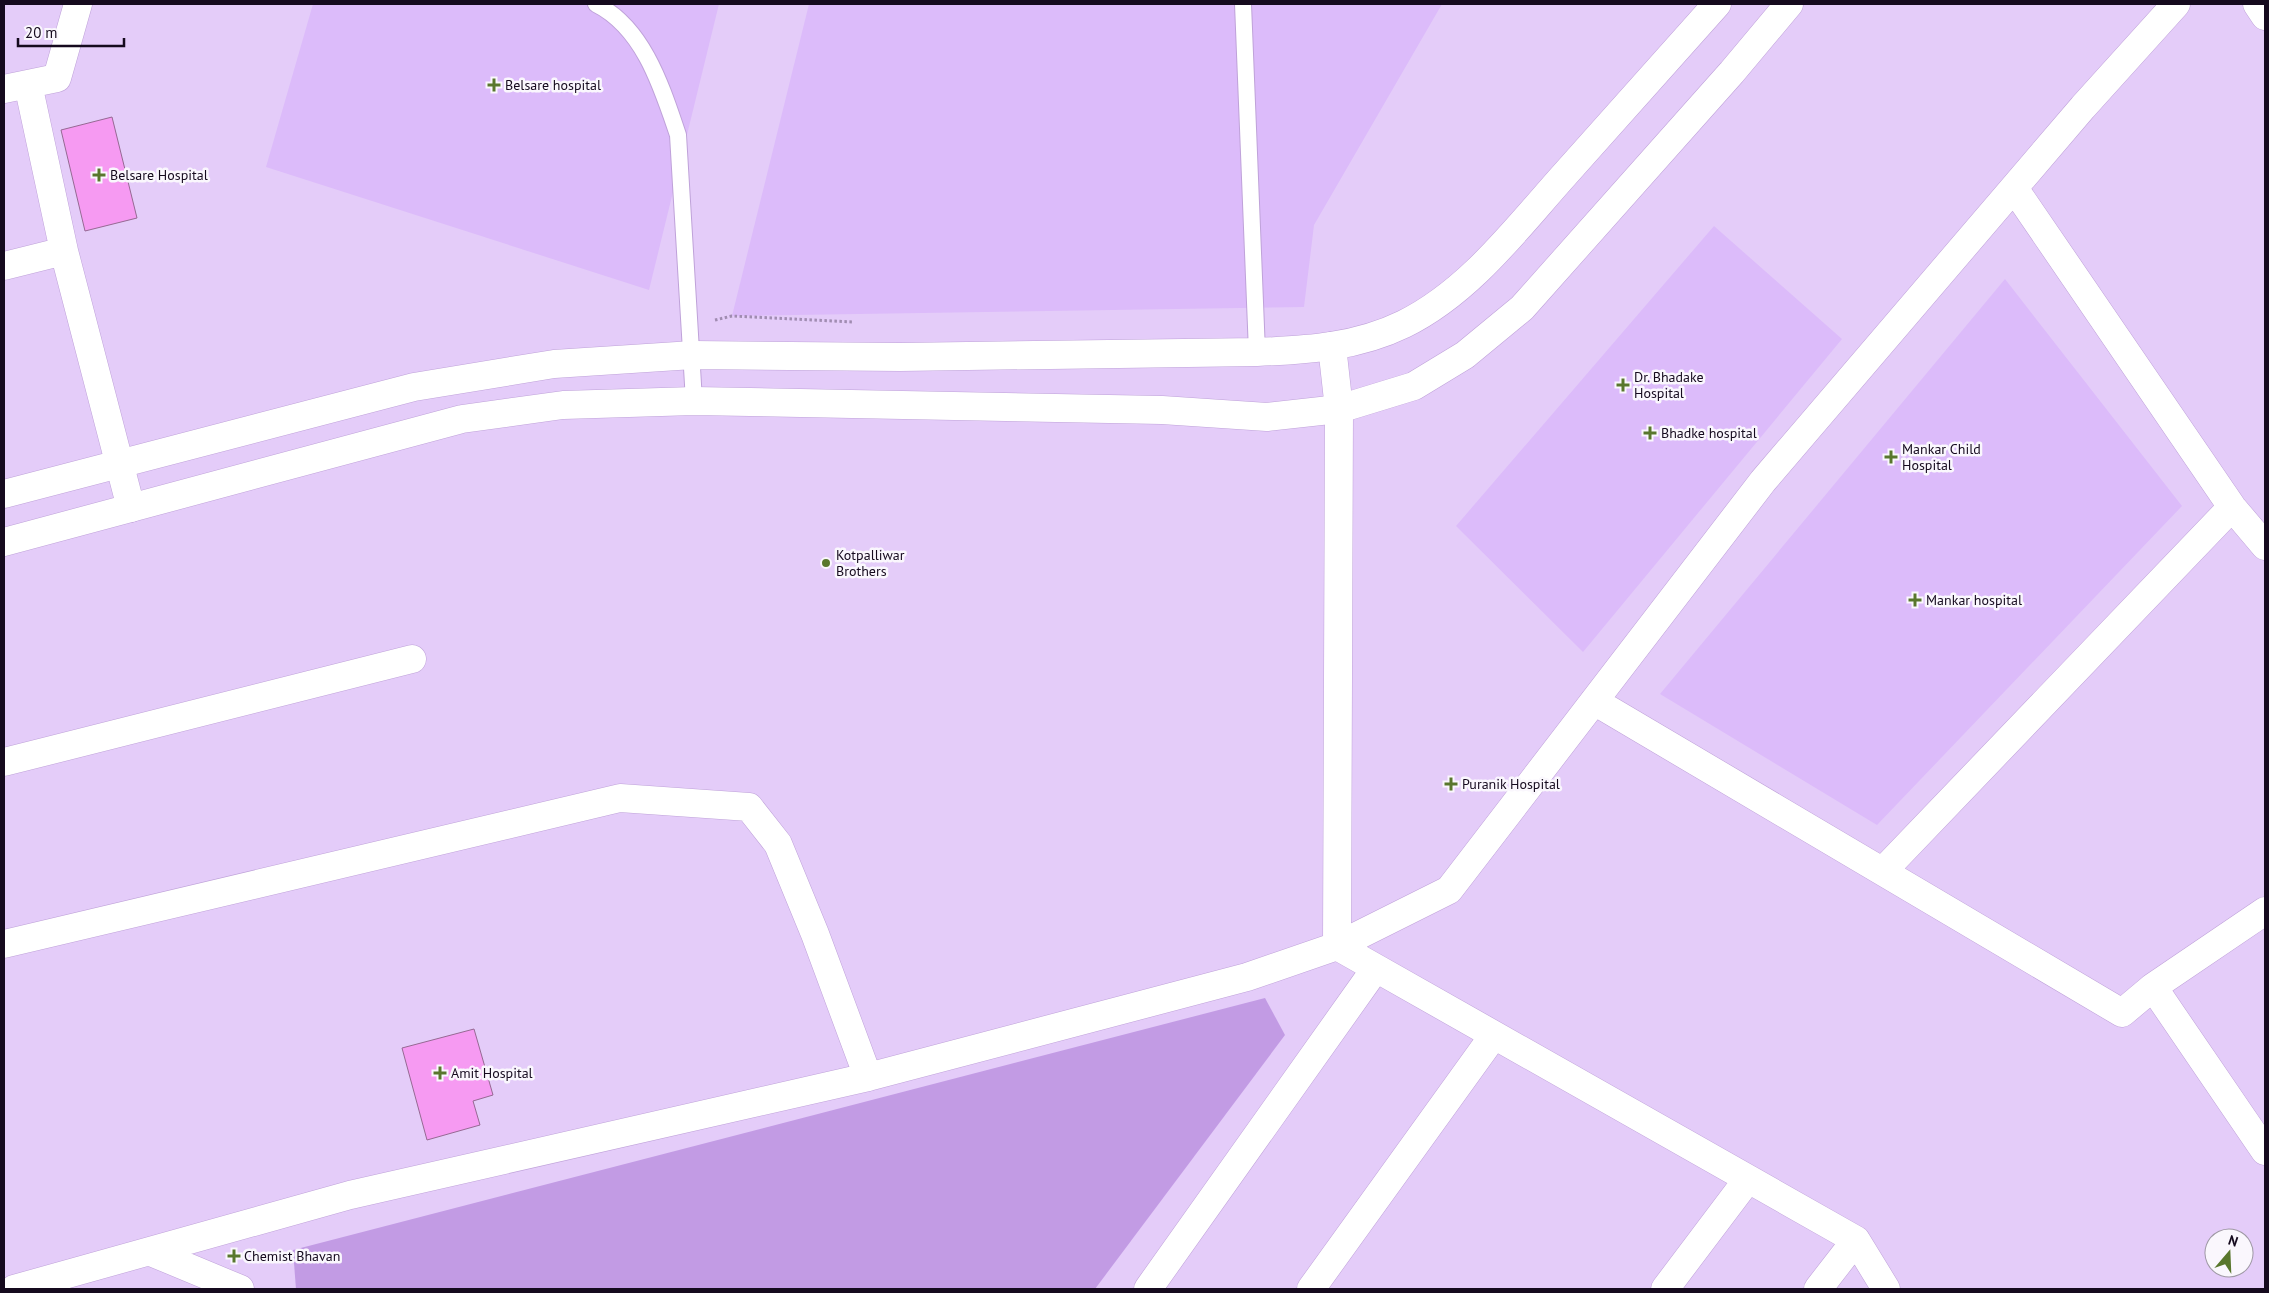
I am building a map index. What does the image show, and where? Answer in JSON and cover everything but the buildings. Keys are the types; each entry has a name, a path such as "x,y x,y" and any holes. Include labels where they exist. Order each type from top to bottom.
{"street":[{"path":"78,4 57,78 16,87 64,251 131,508"},
{"path":"4,494 414,387 554,364 693,355 900,357 1257,352 1314,350 1358,342 1404,324 1443,302 1492,256 1717,4"},
{"path":"4,542 462,419 563,405 694,401 1162,410 1267,416 1339,410 1414,386 1465,355 1522,308 1790,4"},
{"path":"14,1289 350,1195 868,1077 1247,978 1337,946 1449,890 1763,481 2014,188 2176,4"},
{"path":"2257,4 2265,16"},
{"path":"2014,188 2232,507 2265,546"},
{"path":"4,266 64,251"},
{"path":"1332,346 1339,410 1337,946"},
{"path":"1883,871 2232,507"},
{"path":"4,762 412,659"},
{"path":"1594,701 2122,1013 2153,987 2265,910"},
{"path":"4,944 620,798 750,807 778,844 815,934 868,1077"},
{"path":"1337,946 1856,1240 1886,1289"},
{"path":"1148,1289 1376,968"},
{"path":"2153,987 2265,1150"},
{"path":"1311,1289 1494,1035"},
{"path":"1665,1289 1748,1179"},
{"path":"1818,1289 1856,1240"},
{"path":"151,1252 240,1289"}],"lane":[{"path":"596,4 609,10 641,45 666,97 678,135 693,355 694,401"},
{"path":"1243,4 1257,352"}],"path":[{"path":"691,327 732,316 859,322"}],"shaded area":[{"name":"Belsare hospital","path":"313,4 719,4 649,290 266,167"},
{"path":"809,4 1442,4 1314,225 1304,307 732,316"},
{"name":"Bhadke hospital","path":"1714,226 1842,339 1583,652 1456,526"},
{"name":"Mankar hospital","path":"2005,279 2182,506 1877,825 1660,694"},
{"path":"1265,998 1285,1035 1095,1289 296,1289 293,1250"}],"place":[{"name":"Belsare hospital","path":"494,85"},
{"name":"Belsare Hospital","path":"99,175"},
{"name":"Dr. Bhadake Hospital","path":"1623,385"},
{"name":"Bhadke hospital","path":"1650,433"},
{"name":"Mankar Child Hospital","path":"1891,457"},
{"name":"Kotpalliwar Brothers","path":"826,563"},
{"name":"Mankar hospital","path":"1915,600"},
{"name":"Puranik Hospital","path":"1451,784"},
{"name":"Amit Hospital","path":"440,1073"},
{"name":"Chemist Bhavan","path":"234,1256"}]}
